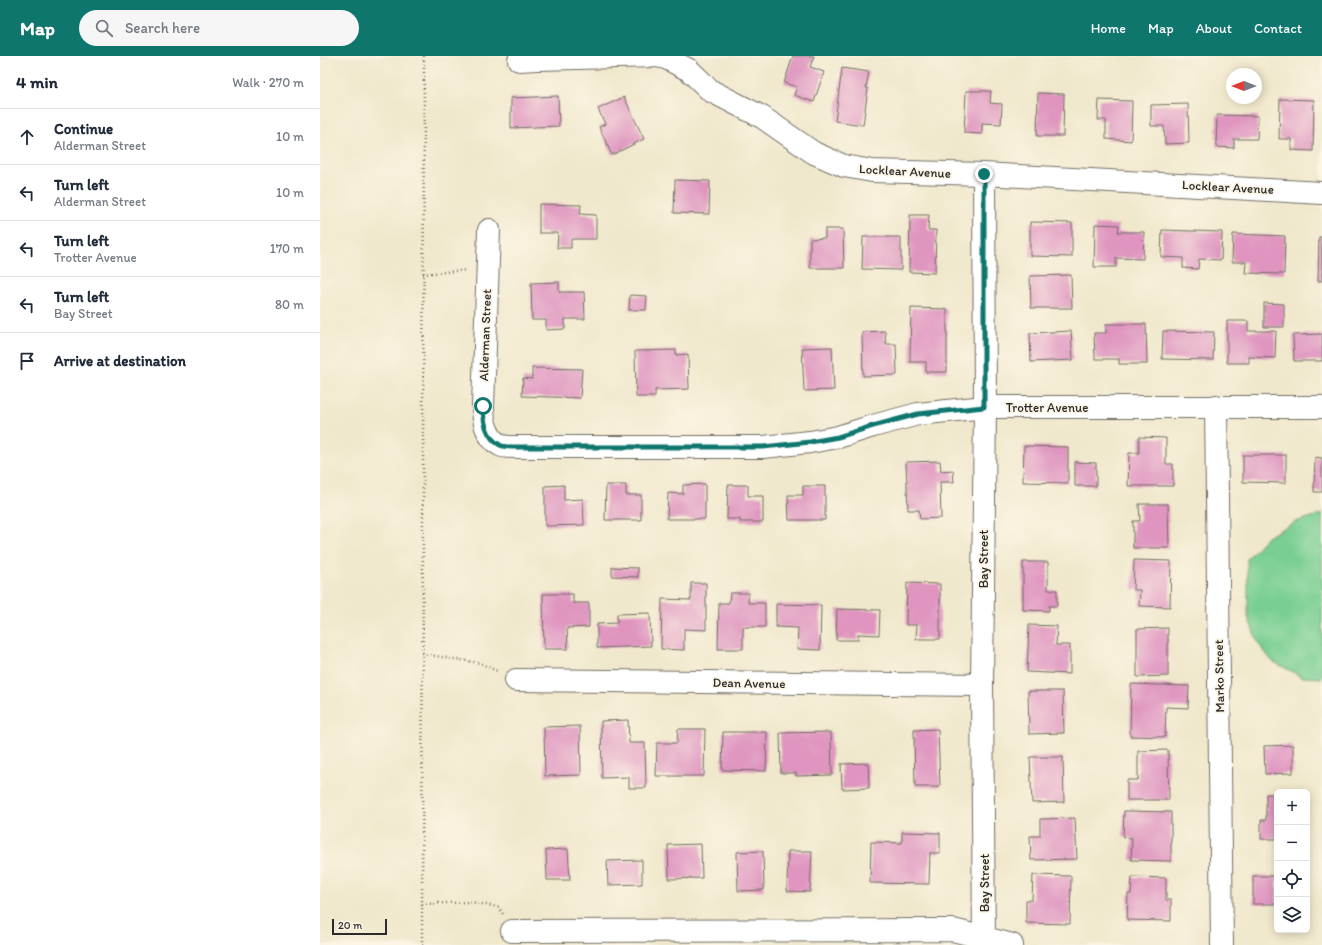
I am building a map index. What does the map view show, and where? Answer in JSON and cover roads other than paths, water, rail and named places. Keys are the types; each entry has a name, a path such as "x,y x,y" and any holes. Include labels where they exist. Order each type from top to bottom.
{"street":[{"name":"Locklear Avenue","path":"519,60 649,56 666,58 689,70 711,91 762,117 814,153 844,166 872,171 984,174 1322,193"},
{"name":"Bay Street","path":"984,174 982,685 984,942"},
{"name":"Alderman Street","path":"489,230 483,406 484,420 488,431 494,440 500,445 513,447"},
{"name":"Marko Street","path":"1216,406 1222,945"},
{"name":"Trotter Avenue","path":"513,447 763,447 810,442 838,437 918,414 984,407 1322,407"},
{"name":"Dean Avenue","path":"516,680 982,685"},
{"path":"512,931 953,930 984,942 1012,945"}]}
